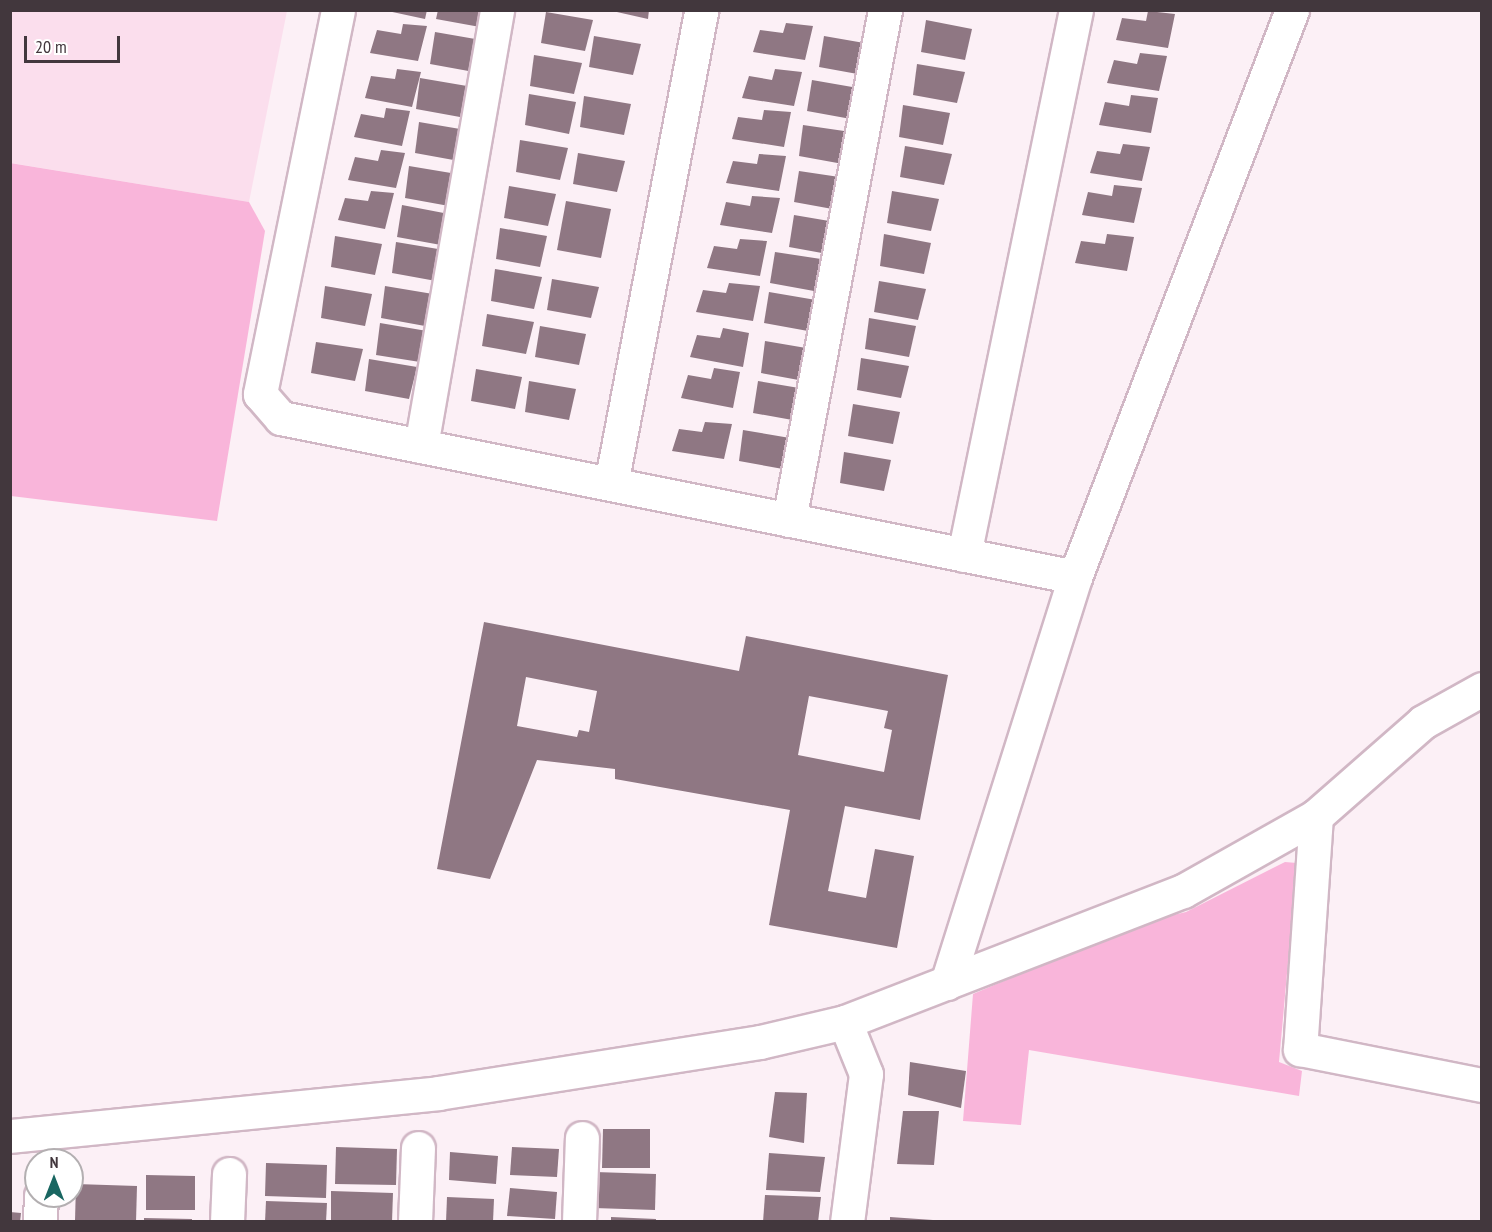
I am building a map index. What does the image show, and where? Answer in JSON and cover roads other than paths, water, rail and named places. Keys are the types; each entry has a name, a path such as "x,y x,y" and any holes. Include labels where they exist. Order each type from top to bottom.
{"street":[{"path":"338,10 260,394 281,418 1075,577"},
{"path":"421,446 496,10"},
{"path":"611,484 701,10"},
{"path":"789,520 885,10"},
{"path":"964,555 1076,10"},
{"path":"947,983 1075,577 1292,10"},
{"path":"10,1136 438,1093 760,1042 845,1022 1183,891 1316,816 1423,722 1482,689"},
{"path":"1316,816 1300,1049 1482,1085"},
{"path":"845,1022 866,1074 847,1221"},
{"path":"579,1221 582,1138"},
{"path":"415,1221 418,1148"},
{"path":"227,1221 229,1174"}]}
